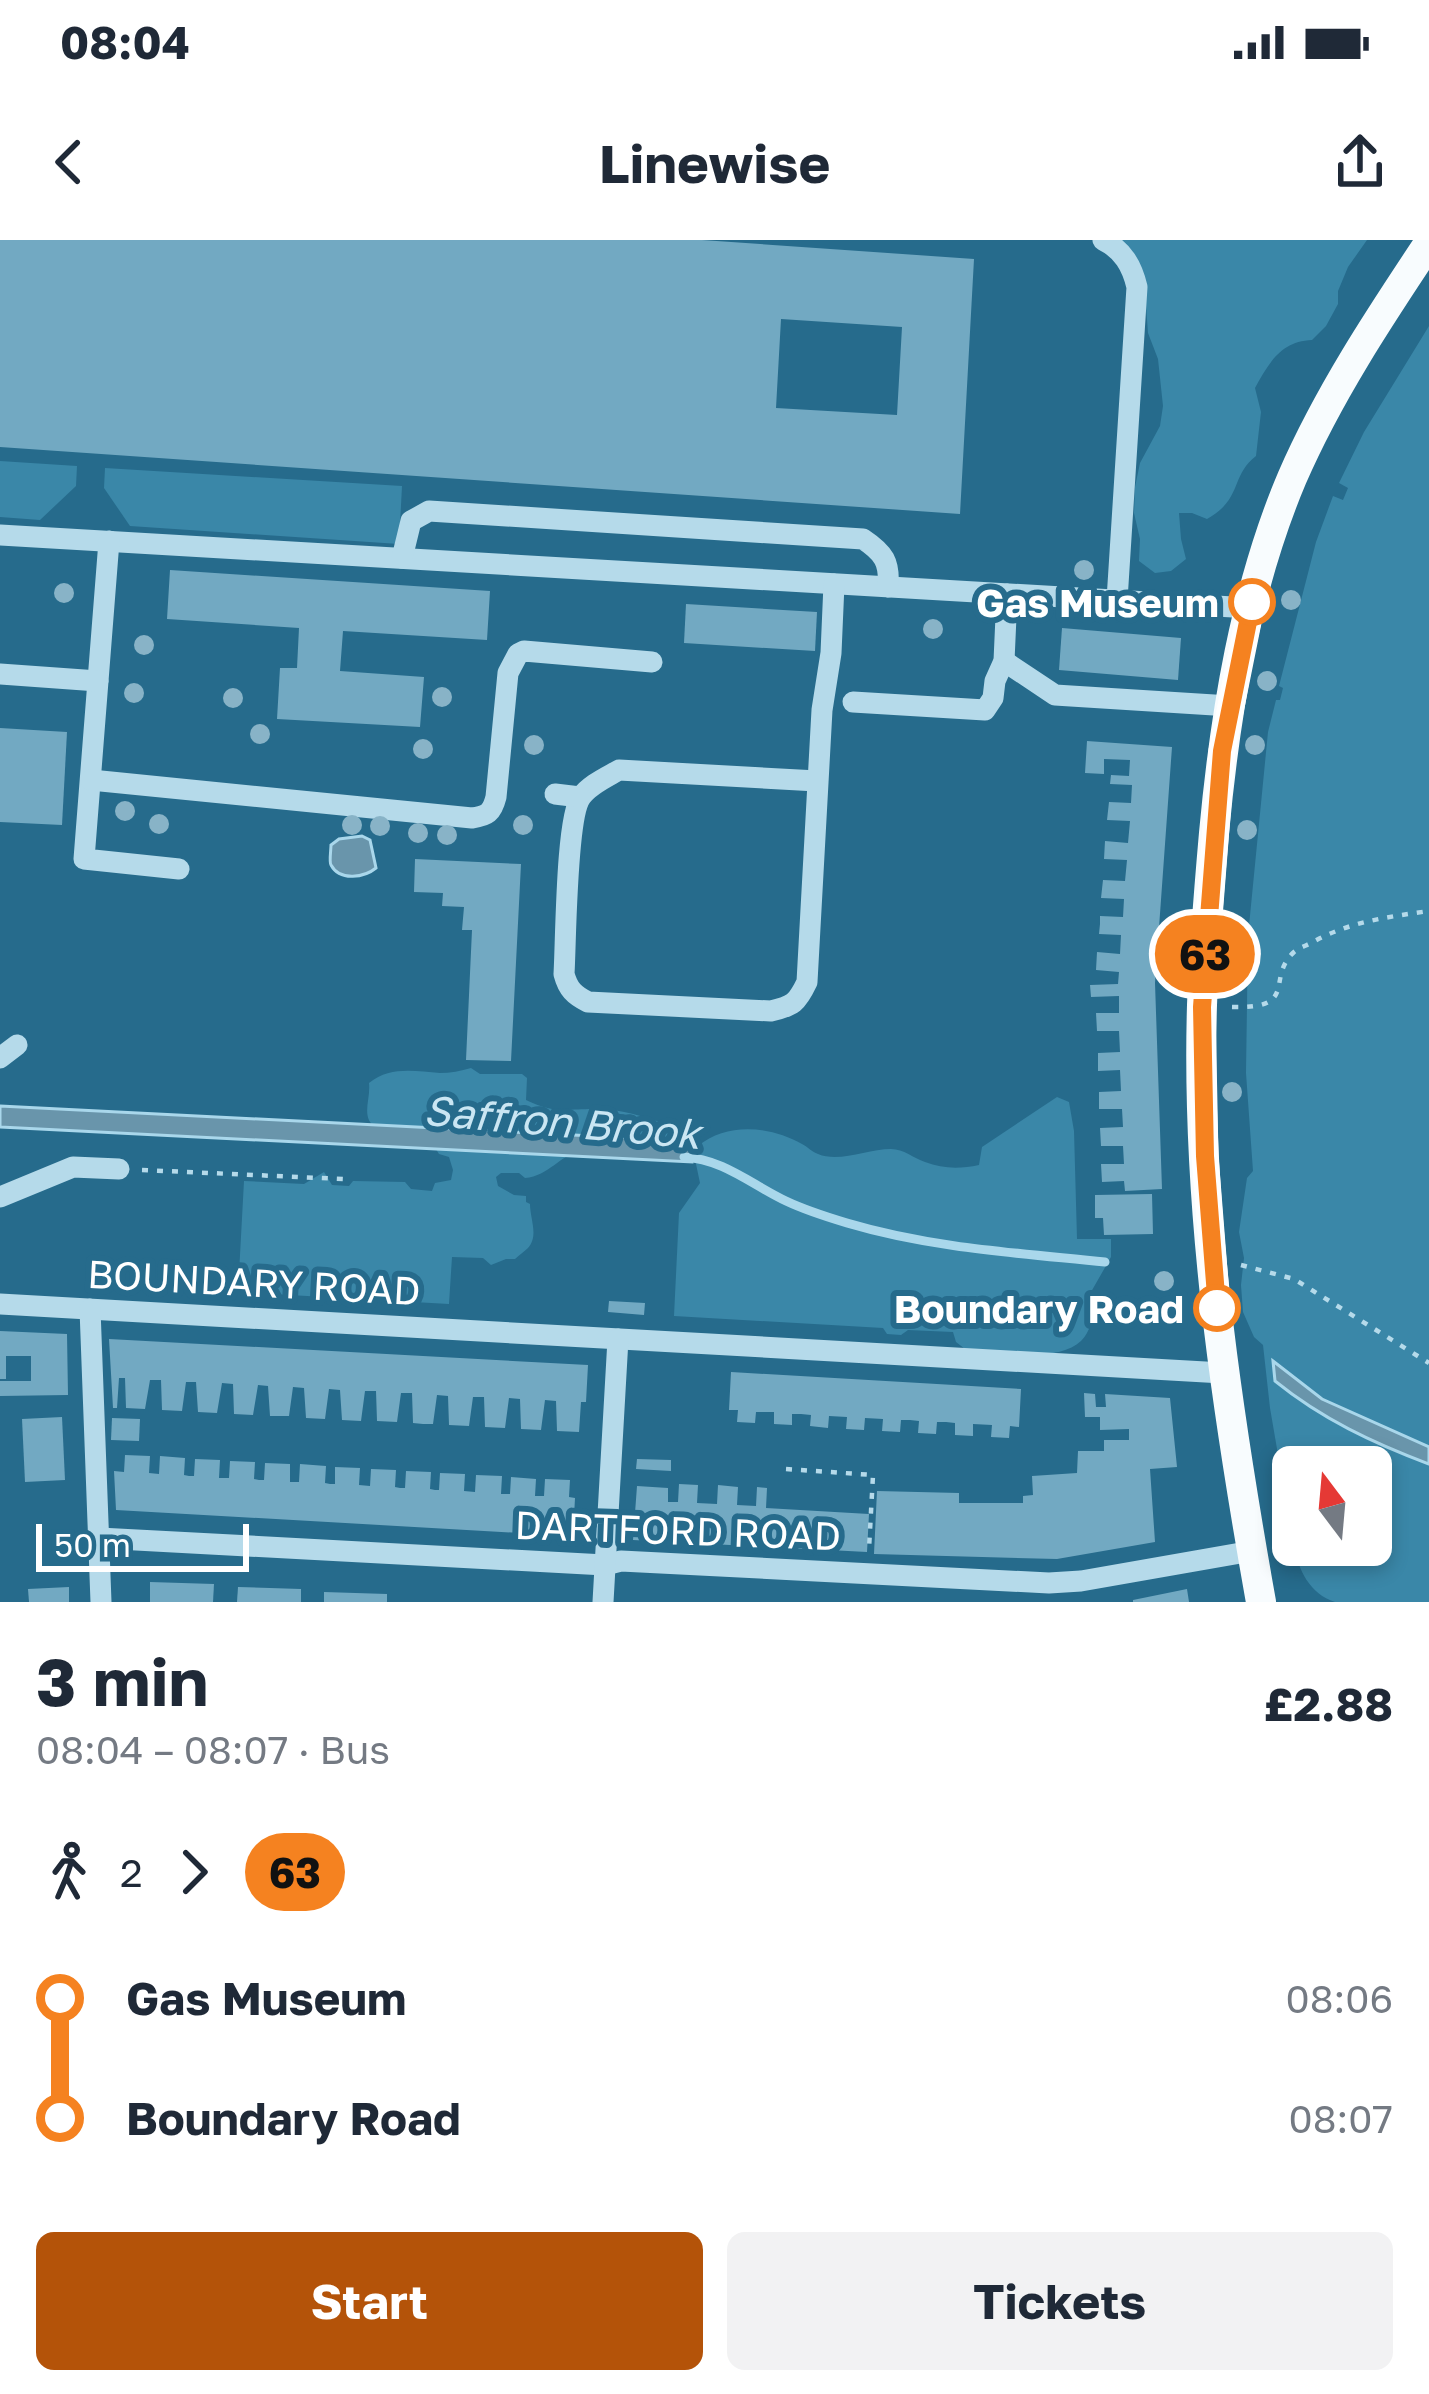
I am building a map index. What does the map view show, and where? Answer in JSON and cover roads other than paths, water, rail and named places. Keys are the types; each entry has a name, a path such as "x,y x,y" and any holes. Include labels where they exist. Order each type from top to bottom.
{"main road":[{"path":"1261,1602 1223,1373 1210,1237 1202,1007 1222,751 1250,608 1292,478 1376,322 1429,243"}],"street":[{"path":"1103,240 1124,256 1137,287 1117,600"},
{"path":"402,558 410,520 429,512 474,514 863,539 881,551 890,566 888,587"},
{"path":"0,535 1250,608"},
{"path":"110,541 84,860 179,869"},
{"path":"818,781 619,770 580,797 572,823 564,974 575,996 588,1002 771,1011 791,1006 807,982 834,584"},
{"path":"853,702 985,710 1004,662 1007,594"},
{"path":"91,780 487,816 496,797 508,673 518,654 652,662"},
{"path":"1004,662 1055,695 1230,706"},
{"path":"0,674 98,681"},
{"path":"555,794 580,797"},
{"path":"0,1197 74,1167 118,1168"},
{"name":"BOUNDARY ROAD","path":"0,1304 1223,1373"},
{"path":"90,1309 101,1602"},
{"path":"603,1602 618,1339"},
{"name":"DARTFORD ROAD","path":"99,1538 868,1574 1049,1593 1082,1581 1252,1551"}],"waterway":[{"name":"Saffron Brook","path":"684,1157 724,1168 808,1210 879,1231 975,1248 1105,1262"}],"place":[{"name":"Gas Museum","path":"1252,602"},
{"name":"Boundary Road","path":"1217,1308"}]}
